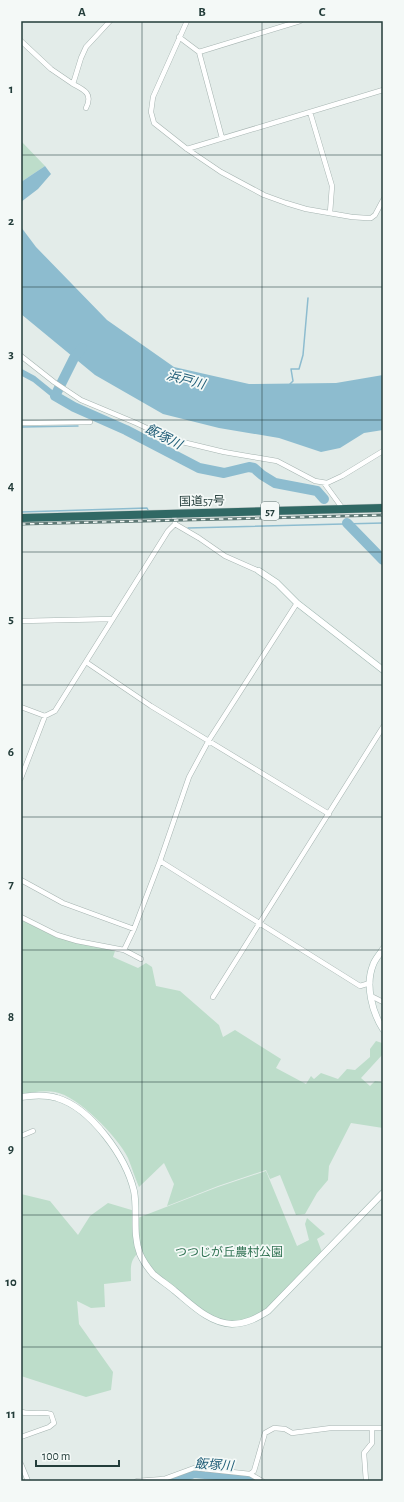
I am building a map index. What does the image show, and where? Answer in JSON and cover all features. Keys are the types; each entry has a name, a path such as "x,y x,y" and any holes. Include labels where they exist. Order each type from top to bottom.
{"highway":[{"name":"国道57号","path":"21,518 383,508"}],"street":[{"path":"73,84 86,47 110,21"},
{"path":"186,21 153,98 151,112 154,123 187,149 221,172 264,195 306,209 352,217 371,218 375,215 383,200"},
{"path":"199,52 300,21"},
{"path":"179,37 199,52 222,138"},
{"path":"21,41 51,69 88,94 89,99 86,108"},
{"path":"187,149 383,90"},
{"path":"310,112 332,186 330,213"},
{"path":"21,356 54,382 81,400 136,422 170,439 224,452 277,461 315,481 324,483 342,476 383,451"},
{"path":"21,423 90,422"},
{"path":"324,483 343,509"},
{"path":"174,514 175,524"},
{"path":"175,524 225,556 259,572 277,583 297,603 383,670"},
{"path":"21,778 45,716 55,711 112,618 168,531 175,524"},
{"path":"124,950 134,929 160,861 189,777 209,740 297,603"},
{"path":"21,621 112,618"},
{"path":"86,662 151,706 329,814"},
{"path":"21,707 45,716"},
{"path":"213,997 383,727"},
{"path":"160,861 360,986 370,983"},
{"path":"21,880 63,903 134,929"},
{"path":"21,917 57,935 77,941 124,950 141,959"},
{"path":"383,949 373,966 370,983 374,1011 383,1029"},
{"path":"371,996 383,1002"},
{"path":"21,1097 40,1095 57,1098 70,1104 85,1114 99,1129 112,1144 126,1165 134,1191 136,1235 140,1252 145,1263 153,1274 199,1310 218,1321 231,1324 241,1323 250,1321 268,1311 383,1193"},
{"path":"21,1136 33,1131"},
{"path":"21,1412 51,1414 54,1423 49,1428 21,1437"},
{"path":"250,1474 254,1471 265,1433 274,1428 285,1429 292,1433 331,1428 383,1428"},
{"path":"366,1481 364,1453 372,1443 372,1429"},
{"path":"21,1464 28,1481"},
{"path":"137,1481 164,1479 194,1468 250,1474 262,1481"}],"green space":[{"path":"21,141 45,166 21,182"},
{"path":"21,920 77,943 115,951 113,957 138,968 146,963 152,967 156,986 180,991 219,1025 223,1037 235,1030 281,1059 276,1068 306,1084 311,1076 314,1079 321,1073 338,1079 347,1069 355,1070 370,1057 370,1049 376,1041 382,1043 383,1054 361,1078 370,1086 375,1081 383,1082 383,1128 351,1123 329,1166 328,1180 317,1193 305,1214 296,1215 280,1175 270,1179 266,1170 218,1186 167,1206 174,1184 164,1163 139,1187 123,1149 107,1129 86,1109 64,1095 51,1091 21,1094"},
{"name":"つつじが丘農村公園","path":"266,1171 297,1246 309,1240 305,1224 307,1218 325,1234 317,1239 323,1255 268,1311 250,1321 218,1321 153,1274 139,1252 132,1262 131,1281 104,1284 105,1307 91,1308 77,1301 79,1324 113,1372 111,1390 86,1397 21,1376 21,1194 50,1201 78,1235 90,1216 108,1203 135,1211 135,1219 218,1187"}],"water":[{"path":"45,166 51,174 38,189 21,202 21,182"},
{"name":"浜戸川","path":"21,227 36,247 107,320 174,367 249,384 336,383 383,375 383,430 364,433 340,448 321,452 279,438 219,428 163,414 95,375 21,314"}],"waterway":[{"path":"290,384 293,381 291,369 299,369 303,355 308,298"},
{"name":"飯塚川","path":"82,348 74,358 55,396 74,407 126,430 199,468 224,473 249,467 254,468 275,483 317,491 324,499"},
{"path":"21,372 34,379 55,396"},
{"path":"21,427 78,426"},
{"path":"21,512 147,508 148,510"},
{"name":"飯塚川","path":"347,523 383,560"},
{"path":"188,528 383,523"},
{"name":"飯塚川","path":"172,1481 194,1473 249,1478 255,1481"}],"railway":[{"path":"21,524 383,515"}]}
